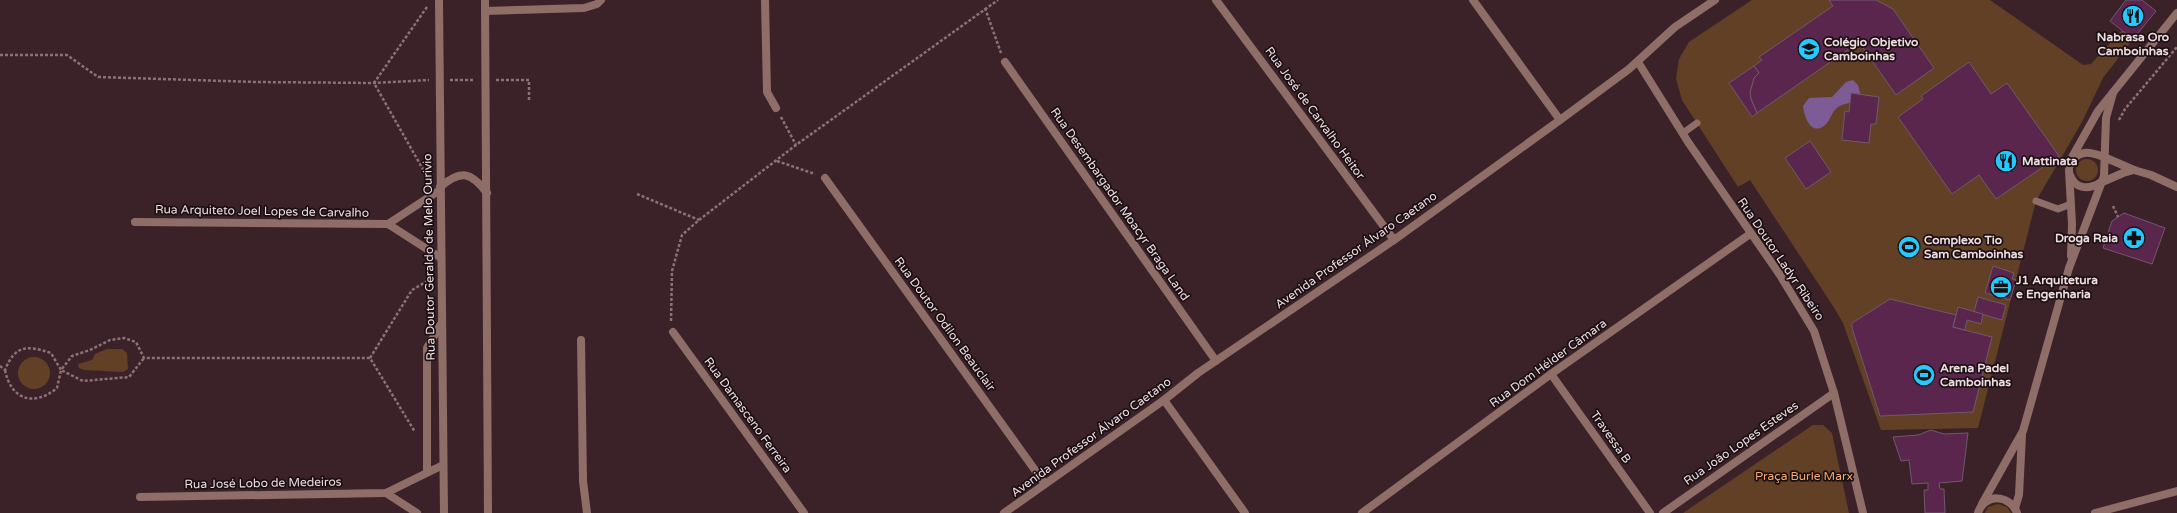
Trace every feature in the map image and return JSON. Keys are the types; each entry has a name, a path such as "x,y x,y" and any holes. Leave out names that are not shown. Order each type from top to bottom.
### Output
{"street":[{"name":"Rua Doutor Geraldo de Melo Ourivio","path":"439,0 438,108 444,513"},
{"path":"485,0 487,106 488,513"},
{"path":"485,11 584,8 597,4 601,0"},
{"path":"765,0 766,92 776,108"},
{"name":"Rua José de Carvalho Heitor","path":"1216,0 1394,240"},
{"path":"1473,0 1560,120"},
{"name":"Avenida Professor Álvaro Caetano","path":"1004,513 1164,400 1216,361 1394,240 1638,62 1675,27 1715,0"},
{"path":"2069,268 2072,241 2071,159 2098,111 2153,40 2174,20 2177,13"},
{"name":"Rua Desembargador Moacyr Braga Land","path":"1005,62 1216,361"},
{"name":"Rua Doutor Ladyr Ribeiro","path":"1638,62 1750,234 1780,275 1814,331 1834,393 1863,513"},
{"path":"2016,510 2020,479 2023,431 2069,268 2104,176 2104,138 2106,118 2113,93"},
{"path":"2134,170 2123,173 2090,188 2080,187 2072,180 2070,168 2072,160 2081,153 2092,153 2134,170 2151,174 2177,187"},
{"path":"441,258 388,224 450,179 463,175 472,176 487,193"},
{"name":"Rua Doutor Odilon Beauclair","path":"825,178 1045,484"},
{"name":"Rua Arquiteto Joel Lopes de Carvalho","path":"135,222 388,224"},
{"name":"Rua Dom Hélder Câmara","path":"1362,513 1551,374 1750,234"},
{"path":"427,472 427,348 442,324"},
{"name":"Rua Damasceno Ferreira","path":"673,332 804,513"},
{"path":"581,340 582,481 587,513"},
{"name":"Travessa B","path":"1551,374 1650,513"},
{"name":"Rua João Lopes Esteves","path":"1663,513 1834,393"},
{"path":"1164,400 1246,513"},
{"path":"1978,513 2023,431"},
{"name":"Rua José Lobo de Medeiros","path":"140,497 386,493 443,465"},
{"path":"2095,513 2177,491"},
{"path":"386,493 417,513"},
{"path":"1982,504 1988,500 2000,498 2011,503 2016,510 2026,513"}],"lane":[{"path":"1683,133 1697,123"},
{"path":"2036,201 2058,209 2071,204"}],"path":[{"path":"673,332 670,314 672,271 682,235 699,220 796,145 998,0"},
{"path":"374,83 428,6"},
{"path":"985,8 1005,62"},
{"path":"2117,122 2125,109 2177,47"},
{"path":"0,55 67,55 98,77 256,82 374,83 413,80"},
{"path":"374,83 427,179 440,187"},
{"path":"776,108 796,145"},
{"path":"776,161 825,178"},
{"path":"637,194 699,220"},
{"path":"2113,206 2118,217"},
{"path":"370,358 412,290 441,272"},
{"path":"144,358 130,377 83,381 60,370 51,353 33,347 20,350 10,358 5,370 8,384 16,394 32,399 48,396 57,388 60,370 72,356 90,350 110,340 124,338 136,342 144,358"},
{"path":"144,358 370,358"},
{"path":"370,358 421,442 427,444"},
{"path":"0,366 5,370"}],"green space":[{"name":"Complexo Tio Sam Camboinhas","path":"1752,0 1990,0 2083,65 2091,64 2122,30 2133,39 2103,78 2082,122 2036,201 1978,428 1881,430 1843,323 1833,306 1750,180 1738,187 1682,100 1676,79 1679,59 1689,42"},
{"path":"2087,159 2095,162 2098,170 2095,178 2087,181 2079,178 2076,170 2079,162"},
{"path":"107,349 122,349 127,353 128,369 123,372 84,370 79,368 78,364 92,360 95,354"},
{"path":"31,357 37,357 47,364 50,373 49,379 43,386 37,389 31,389 21,382 18,376 18,370 25,360"},
{"name":"Praça Burle Marx","path":"1813,425 1823,425 1832,433 1849,513 1683,513"},
{"path":"1998,504 2007,507 2011,513 1985,513 1988,507"}],"shaded area":[{"path":"1853,80 1858,85 1860,93 1855,101 1838,107 1825,125 1820,128 1812,127 1807,120 1803,106 1809,98 1832,97 1846,82"}],"building":[{"name":"Colégio Objetivo Camboinhas","path":"1829,0 1876,0 1893,9 1934,68 1896,95 1859,42 1757,113 1751,99 1750,92 1754,78 1759,73 1754,66 1762,60 1759,57 1833,6"},
{"name":"Nabrasa Oro Camboinhas","path":"2126,0 2142,0 2156,11 2133,39 2110,21"},
{"path":"1969,62 1991,94 2007,83 2059,156 1996,199 1979,175 1952,194 1898,117 1923,99 1921,96"},
{"path":"1754,66 1759,73 1754,78 1750,92 1751,99 1757,113 1752,117 1729,83"},
{"path":"1851,93 1879,97 1876,124 1871,124 1869,143 1842,140 1845,111 1849,112"},
{"path":"1810,141 1831,172 1806,189 1785,158"},
{"name":"Droga Raia","path":"2124,213 2165,228 2152,264 2103,248 2112,221"},
{"name":"J1 Arquitetura e Engenharia","path":"1993,266 2014,273 2012,279 2016,280 2010,300 1985,293"},
{"path":"1978,297 2006,305 2002,320 1974,312"},
{"name":"Arena Padel Camboinhas","path":"1890,299 1956,315 1953,327 1992,337 1973,412 1880,416 1852,328 1852,323"},
{"path":"1958,307 1983,314 1981,324 1967,320 1965,330 1953,327"},
{"path":"1931,430 1944,434 1968,433 1962,481 1939,483 1940,489 1944,489 1945,513 1925,513 1924,490 1928,490 1928,483 1912,484 1909,460 1901,461 1893,437 1918,435"}],"place":[{"name":"Nabrasa Oro Camboinhas","path":"2133,16"},
{"name":"Colégio Objetivo Camboinhas","path":"1809,49"},
{"name":"Mattinata","path":"2006,161"},
{"name":"Droga Raia","path":"2134,238"},
{"name":"Complexo Tio Sam Camboinhas","path":"1909,247"},
{"name":"J1 Arquitetura e Engenharia","path":"2001,287"},
{"name":"Arena Padel Camboinhas","path":"1924,375"}]}
